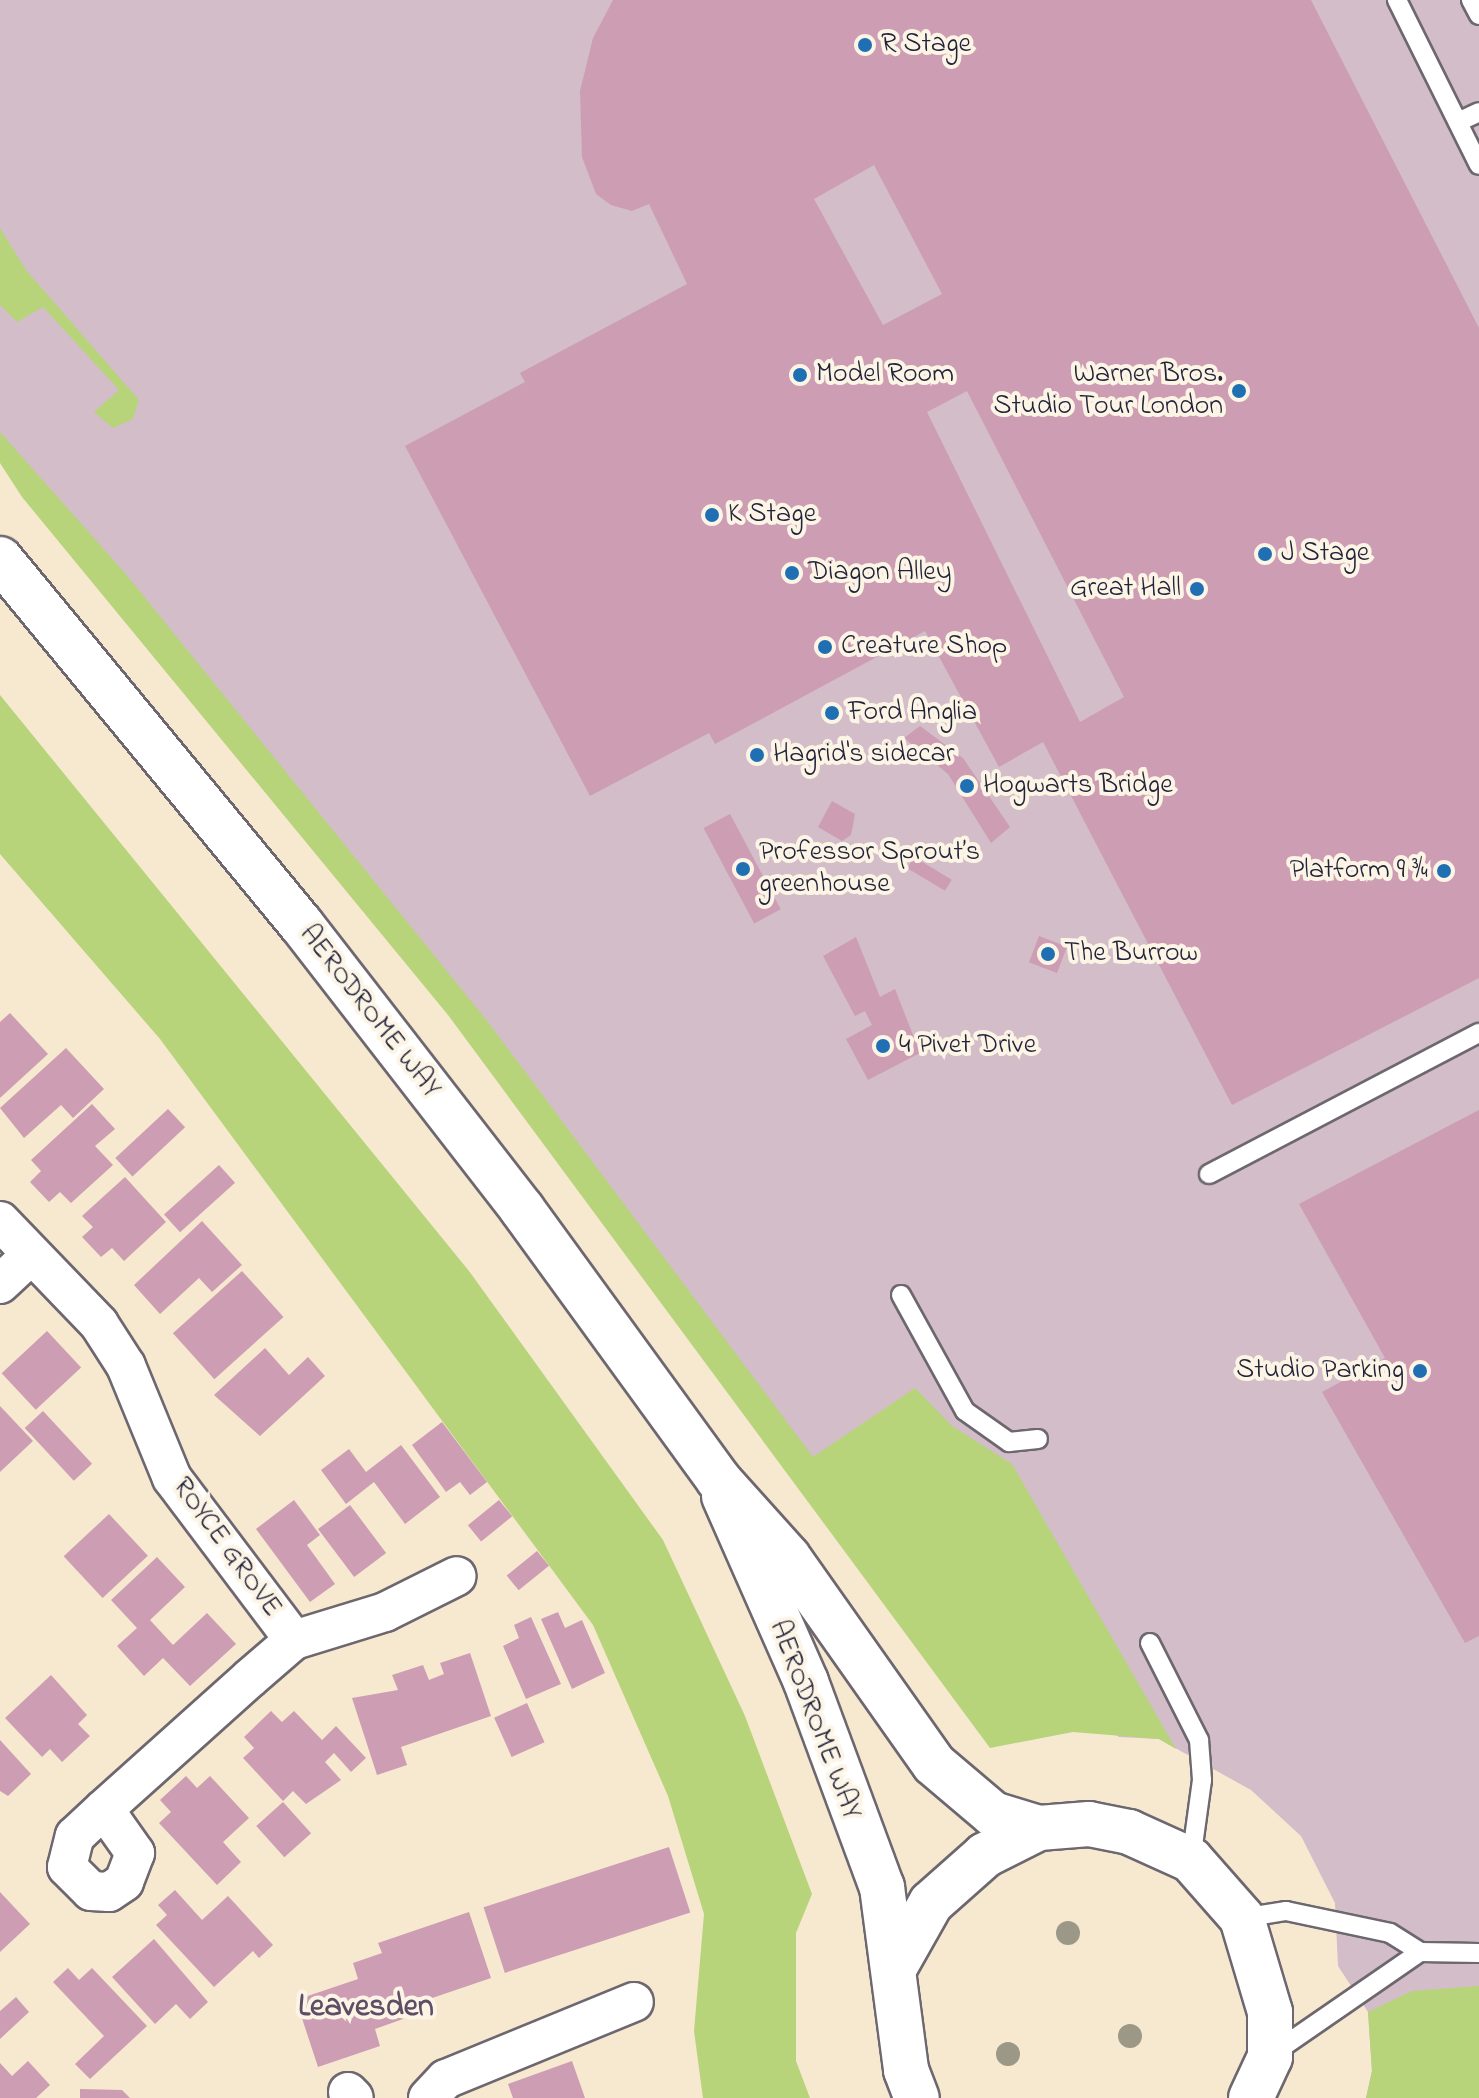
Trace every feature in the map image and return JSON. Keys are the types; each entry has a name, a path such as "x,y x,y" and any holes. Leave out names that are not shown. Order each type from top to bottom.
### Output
{"street":[{"name":"AERODROME WAY","path":"0,559 330,961 718,1479 788,1557 934,1764 993,1814 1039,1828"},
{"name":"ROYCE GROVE","path":"0,1221 99,1324 126,1366 172,1478 294,1640"},
{"path":"0,1284 31,1255"},
{"name":"AERODROME WAY","path":"718,1479 734,1529 806,1682 882,1887 896,1965 906,2070 917,2098"},
{"path":"104,1809 294,1640 385,1612 455,1574"},
{"path":"896,1965 931,1903 985,1855 1039,1828 1089,1824 1129,1832 1191,1860 1242,1918 1266,1980 1275,2078 1251,2098"},
{"path":"428,2098 446,2079 634,2002"}],"lane":[{"path":"1397,0 1479,165"},
{"path":"1471,0 1479,15"},
{"path":"1458,122 1479,112"},
{"path":"1209,1174 1479,1033"},
{"path":"901,1295 965,1411 1009,1442 1038,1439"},
{"path":"1150,1643 1199,1740 1191,1860"},
{"path":"1242,1918 1286,1911 1390,1933 1420,1952 1479,1953"},
{"path":"1275,2078 1420,1952"}],"shaded area":[{"path":"0,0 1479,0 1479,2098 1366,2098 1372,2071 1368,2012 1338,1966 1335,1903 1301,1836 1251,1790 1159,1739 1119,1737 883,1563 0,437"}],"green space":[{"path":"0,228 26,270 139,400 133,419 113,428 94,412 119,390 43,307 17,322 0,305"},
{"path":"0,432 125,573 488,1022 813,1457 915,1388 952,1426 1012,1464 1176,1749 1159,1739 1073,1732 990,1748 448,1015 22,497 0,463"},
{"path":"0,695 469,1271 663,1540 745,1716 812,1894 796,1933 796,2061 810,2098 703,2098 694,2031 704,1914 668,1796 593,1625 160,1039 0,854"},
{"path":"1479,1986 1479,2098 1366,2098 1372,2071 1368,2012 1412,1991"}],"building":[{"path":"613,0 1311,0 1479,328 1479,978 1232,1105 1043,742 999,767 925,631 715,744 709,733 590,796 405,446 525,382 520,373 687,284 649,204 632,211 611,205 596,194 582,157 580,91 593,38","holes":["874,165 942,294 883,325 814,199","967,391 1124,697 1080,722 927,412"]},
{"name":"Hogwarts Bridge","path":"920,726 963,758 1010,827 991,843 948,774 904,738"},
{"path":"832,801 855,814 851,835 842,841 818,827"},
{"name":"Professor Sprout’s greenhouse","path":"730,814 781,909 754,923 704,828"},
{"path":"914,857 952,880 945,891 907,868"},
{"name":"The Burrow","path":"1039,936 1067,947 1057,973 1029,962"},
{"path":"856,937 880,997 895,989 920,1053 868,1080 846,1039 872,1025 865,1011 855,1016 823,956"},
{"path":"10,1013 48,1054 0,1098 0,1022"},
{"path":"66,1048 104,1089 73,1118 61,1105 24,1138 0,1108"},
{"path":"92,1104 115,1129 95,1146 113,1165 71,1203 60,1192 49,1202 30,1182 41,1171 31,1160"},
{"path":"168,1109 185,1127 132,1176 115,1158"},
{"name":"Studio Parking","path":"1479,1110 1479,1636 1465,1643 1322,1392 1385,1358 1299,1204"},
{"path":"219,1165 235,1183 180,1232 164,1215"},
{"path":"125,1177 166,1222 124,1261 112,1248 101,1257 82,1237 93,1227 82,1216"},
{"path":"202,1221 242,1265 212,1292 199,1278 160,1314 134,1285"},
{"path":"242,1271 283,1317 214,1379 173,1333"},
{"path":"47,1331 81,1368 36,1410 2,1373"},
{"path":"265,1348 289,1375 308,1357 325,1376 260,1436 214,1395"},
{"path":"0,1406 33,1441 0,1472"},
{"path":"43,1411 92,1464 74,1481 25,1428"},
{"path":"442,1422 487,1482 470,1495 460,1482 446,1492 412,1445"},
{"path":"401,1445 440,1497 405,1524 374,1482 346,1504 321,1470 349,1449 366,1472"},
{"path":"294,1500 320,1535 307,1545 335,1584 310,1602 256,1529"},
{"path":"499,1500 512,1516 481,1541 468,1525"},
{"path":"350,1505 386,1553 354,1577 318,1529"},
{"path":"109,1514 148,1556 103,1598 64,1556"},
{"path":"537,1551 549,1566 519,1590 507,1576"},
{"path":"157,1557 185,1587 150,1620 173,1645 207,1613 236,1644 190,1686 163,1658 144,1676 117,1646 137,1628 111,1600"},
{"path":"558,1612 565,1628 582,1620 605,1673 572,1689 541,1619"},
{"path":"531,1617 561,1684 526,1699 503,1646 519,1638 514,1625"},
{"path":"470,1653 491,1716 401,1747 407,1765 377,1775 352,1698 398,1690 392,1675 423,1665 429,1680 444,1674 440,1663"},
{"path":"51,1675 87,1715 78,1724 90,1736 62,1762 50,1749 42,1757 5,1718"},
{"path":"527,1703 544,1742 512,1757 494,1718"},
{"path":"271,1711 282,1722 294,1711 322,1740 336,1726 366,1758 351,1772 334,1753 325,1762 341,1780 306,1804 293,1791 283,1801 243,1758 254,1748 244,1737"},
{"path":"0,1740 31,1774 8,1796 0,1791"},
{"path":"186,1776 197,1788 210,1776 249,1818 223,1842 241,1862 217,1885 159,1823 171,1812 160,1800"},
{"path":"283,1802 311,1833 284,1857 256,1826"},
{"path":"669,1847 690,1913 505,1973 484,1907"},
{"path":"175,1890 202,1920 228,1896 273,1945 259,1958 253,1951 214,1987 156,1925 167,1915 158,1905"},
{"path":"0,1892 30,1924 0,1952"},
{"path":"469,1912 491,1978 400,2009 403,2019 375,2029 380,2046 318,2067 296,2000 358,1979 353,1963 382,1953 378,1943"},
{"path":"154,1939 208,2002 190,2019 176,2004 155,2024 112,1977"},
{"path":"68,1968 79,1980 92,1968 147,2026 90,2079 75,2064 104,2036 53,1982"},
{"path":"16,1997 29,2012 0,2039 0,2011"},
{"path":"28,2061 50,2085 36,2098 0,2098 0,2063 12,2076"},
{"path":"572,2061 585,2098 513,2098 508,2084"},
{"path":"80,2089 122,2090 130,2098 80,2098"}],"place":[{"name":"R Stage","path":"865,45"},
{"name":"Model Room","path":"800,375"},
{"name":"Warner Bros. Studio Tour London","path":"1239,391"},
{"name":"K Stage","path":"712,515"},
{"name":"J Stage","path":"1265,554"},
{"name":"Diagon Alley","path":"792,573"},
{"name":"Great Hall","path":"1197,589"},
{"name":"Creature Shop","path":"825,647"},
{"name":"Ford Anglia","path":"832,713"},
{"name":"Hagrid's sidecar","path":"757,755"},
{"name":"Hogwarts Bridge","path":"967,786"},
{"name":"Professor Sprout’s greenhouse","path":"743,869"},
{"name":"Platform 9 ¾","path":"1444,871"},
{"name":"The Burrow","path":"1048,954"},
{"name":"4 Pivet Drive","path":"883,1046"},
{"name":"Studio Parking","path":"1420,1371"}],"district":[{"name":"Leavesden","path":"366,2008"}]}
